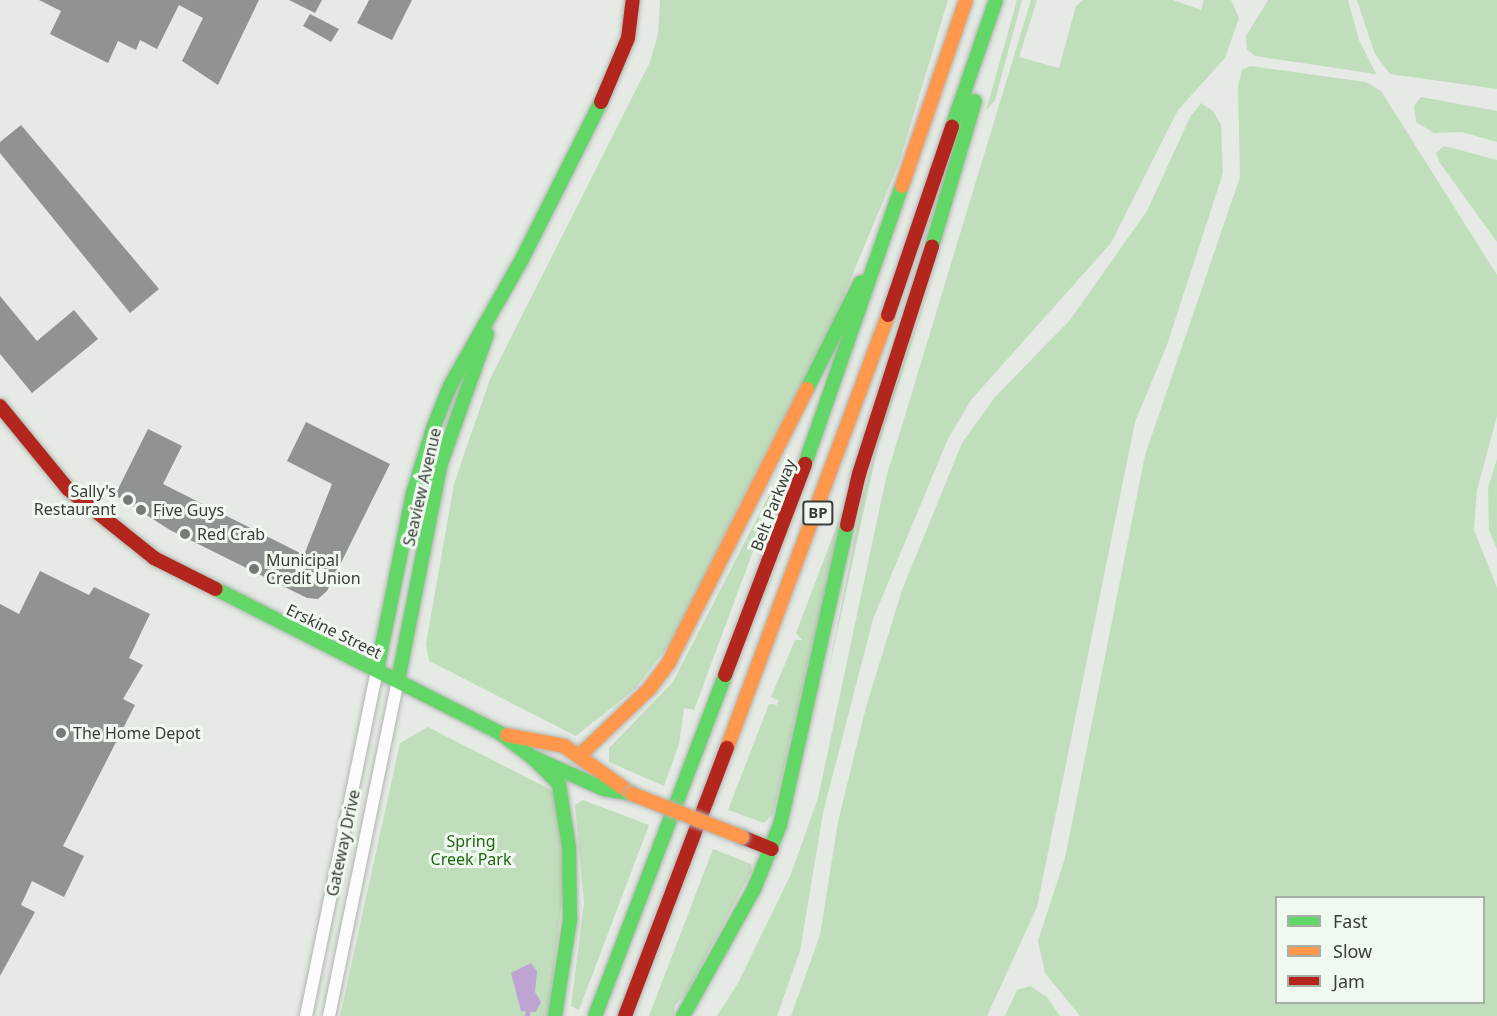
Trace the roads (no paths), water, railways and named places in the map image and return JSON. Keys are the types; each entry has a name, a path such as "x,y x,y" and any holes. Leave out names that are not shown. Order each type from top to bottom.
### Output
{"main road":[{"name":"Seaview Avenue","path":"377,670 427,444 450,386 496,307 616,71 628,38 633,0"},
{"name":"Belt Parkway","path":"595,1016 792,503 893,219 966,0"},
{"path":"683,1016 772,849 797,759 859,474 967,137 995,2"},
{"name":"BP","path":"625,1016 849,426 995,2"},
{"path":"579,756 649,689 674,654 893,219"},
{"name":"Seaview Avenue","path":"398,681 440,466 496,307"},
{"name":"Erskine Street","path":"0,406 68,489 140,549 500,733 532,757 604,789 632,794 772,849"},
{"name":"Erskine Street","path":"500,733 564,746 632,794"},
{"path":"532,757 559,784 570,848 569,931 555,1016"}],"street":[{"name":"Gateway Drive","path":"306,1016 377,670"},
{"name":"Gateway Drive","path":"329,1016 398,681"}],"waterway":[{"path":"527,1016 528,1007"}],"place":[{"name":"Sally's Restaurant","path":"128,500"},
{"name":"Five Guys","path":"141,510"},
{"name":"Red Crab","path":"185,534"},
{"name":"Municipal Credit Union","path":"254,569"},
{"name":"The Home Depot","path":"61,733"}],"park label":[{"name":"Spring Creek Park","path":"471,850"}]}
